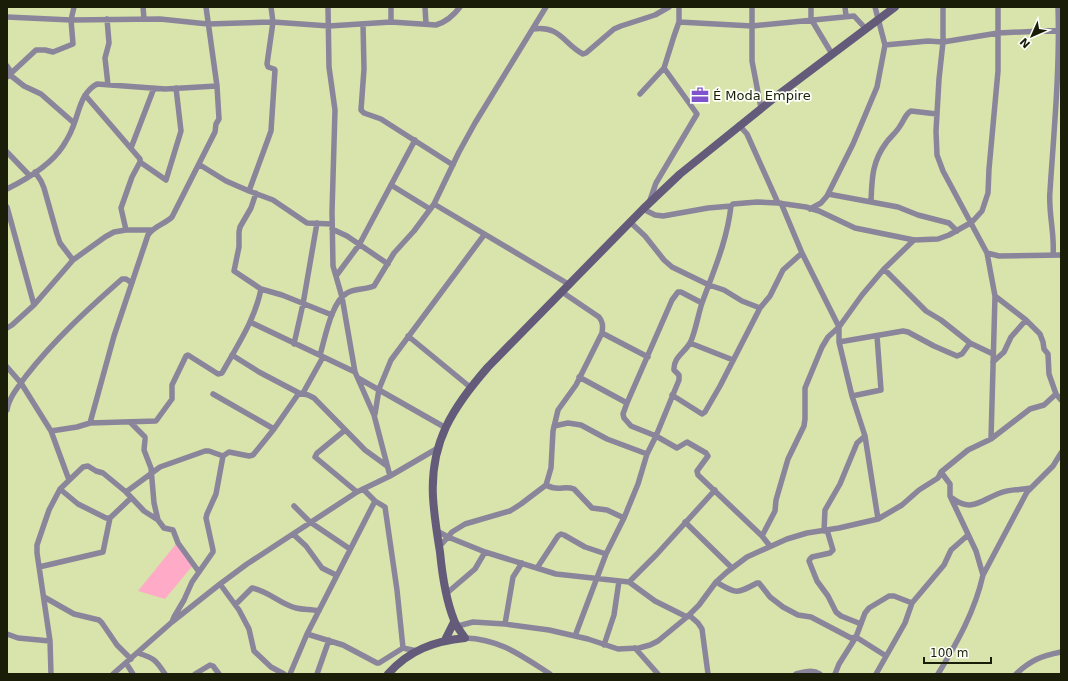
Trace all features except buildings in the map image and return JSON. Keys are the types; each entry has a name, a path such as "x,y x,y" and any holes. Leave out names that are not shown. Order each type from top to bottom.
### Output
{"street":[{"path":"8,76 36,50 53,52 73,44 71,20 74,7"},
{"path":"143,7 144,19"},
{"path":"90,423 114,336 148,235 152,230 167,222 172,217 200,165 215,132 218,118 217,86 206,7"},
{"path":"249,191 272,127 275,70 268,67 267,64 272,22 271,7"},
{"path":"328,7 330,67 335,110 332,227 333,266 342,297 355,372 374,415 390,476"},
{"path":"391,7 391,22"},
{"path":"425,7 426,24"},
{"path":"7,17 71,20 144,19 208,24 272,22 329,26 391,22 436,25 450,18 460,7"},
{"path":"126,492 166,464 198,453 209,451 223,456 230,452 249,456 253,455 301,393 322,356 332,315 342,297 356,289 370,288 374,286 394,253 414,231 432,207 475,123 546,7"},
{"path":"533,29 550,29 583,54 614,29 655,15 669,7"},
{"path":"640,94 664,68 679,22 679,7"},
{"path":"752,7 752,60 761,108"},
{"path":"811,7 811,19 832,54"},
{"path":"846,7 846,16"},
{"path":"810,209 824,200 828,194 853,144 874,96 885,45 877,20 875,7"},
{"path":"465,638 456,624 447,593 439,547 433,488 438,448 454,411 470,387 630,222 698,158 761,108 895,7"},
{"path":"943,7 943,42 937,114 937,155 939,163 972,222 987,253 990,265 995,296 991,438"},
{"path":"646,206 655,215 663,216 708,208 731,206 733,204 757,202 779,203 810,209 855,228 914,240 938,239 957,231 972,222 982,211 988,193 998,71 998,7"},
{"path":"1053,255 1054,238 1050,198 1055,137 1060,31 1058,7"},
{"path":"679,22 752,26 811,19 854,16 866,28"},
{"path":"107,19 109,44 105,58 108,85"},
{"path":"363,24 364,69 361,110 364,113 381,119 453,165"},
{"path":"885,45 928,41 943,42 998,32 1060,31"},
{"path":"7,66 11,72 8,76"},
{"path":"646,206 660,176 697,114 664,68"},
{"path":"8,76 41,94 74,123"},
{"path":"7,189 33,174 52,159 63,147 85,95 97,84 154,88 217,86"},
{"path":"131,148 154,88"},
{"path":"85,95 131,148 140,159 140,162 166,180 181,131 176,88"},
{"path":"871,201 874,165 882,150 901,126 908,113 911,111 937,114"},
{"path":"739,126 747,134 802,253 839,327 839,342 852,396 865,436 878,519"},
{"path":"336,276 359,245 415,140"},
{"path":"7,152 41,181 56,234 60,243 73,260"},
{"path":"126,230 121,208 132,177 140,162"},
{"path":"200,165 219,177 273,200 307,223 317,223 332,227 388,264"},
{"path":"391,184 484,235 570,285"},
{"path":"256,193 251,208 240,227 239,247 233,268 235,273 261,289 282,295 332,315"},
{"path":"828,194 898,206 918,215 943,221 957,231"},
{"path":"575,636 606,554 624,518 638,484 646,454 656,436 679,377 674,370 675,361 690,343 702,303 724,244 731,206"},
{"path":"7,207 34,305"},
{"path":"630,222 649,241 667,264 709,286 724,290 742,301 760,308"},
{"path":"294,344 303,304 317,223"},
{"path":"7,328 34,305 73,260 114,232 126,230 152,230"},
{"path":"374,415 379,390 391,360 484,235"},
{"path":"762,536 775,511 776,500 788,459 804,426 806,419 805,388 825,342 828,337 839,327 862,295 884,269 914,240"},
{"path":"672,395 704,414 760,308 770,296 783,270 802,253"},
{"path":"987,253 999,256 1061,255"},
{"path":"990,265 999,256"},
{"path":"884,269 922,308 941,320 970,343 993,354"},
{"path":"7,410 10,401 20,383 52,345 122,279 126,279 132,283"},
{"path":"51,431 78,427 90,423 153,422 158,419 172,399 172,385 186,356 188,355 220,374 232,355 258,306 261,289"},
{"path":"439,547 452,532 465,524 510,511 546,485 552,468 552,438 558,410 576,385 602,333 603,325 602,320 599,317 562,292"},
{"path":"702,303 681,292 678,292 672,300 623,414 631,426 656,436 677,448 686,442 706,453 708,456 697,473 762,536 770,546"},
{"path":"995,296 1026,320 1042,337 1044,349 1048,354 1049,374 1056,394 1061,400"},
{"path":"993,362 1004,352 1014,333 1026,320"},
{"path":"250,322 355,372"},
{"path":"839,342 903,331 957,356 962,354 970,343"},
{"path":"602,333 648,357"},
{"path":"408,336 470,387"},
{"path":"852,396 881,390 877,336"},
{"path":"690,343 733,360"},
{"path":"232,355 259,372 314,398 365,450 387,466"},
{"path":"7,366 20,383 51,431 69,480"},
{"path":"579,377 628,403"},
{"path":"358,378 446,428"},
{"path":"213,394 274,429"},
{"path":"445,640 456,624 473,622 537,628 588,639 618,649 650,645 658,641 688,616 716,582 747,557 793,537 878,519 902,505 919,490 938,478 941,472 973,447 991,438 1030,409 1044,405 1056,394"},
{"path":"130,422 145,440 144,450 152,468 154,503 158,520"},
{"path":"554,426 568,423 581,425 603,438 646,454"},
{"path":"345,430 317,453 315,457 357,492"},
{"path":"861,624 841,616 836,612 828,596 817,581 810,559 830,553 833,550 825,530 825,510 840,484 857,443 865,436"},
{"path":"113,674 172,622 220,584 310,522 357,492 390,476 438,448"},
{"path":"938,674 958,641 980,590 983,575 1028,492 1053,466 1061,453"},
{"path":"172,622 182,605 192,582 214,550 206,518 216,494 223,456"},
{"path":"51,674 50,641 37,553 39,538 49,510 60,488 83,466 88,466 103,473 126,492 144,511 158,520 164,528 173,530 178,543 199,572"},
{"path":"941,472 950,484 950,496 976,551 983,575"},
{"path":"546,485 556,489 574,489 592,508 607,510 624,518"},
{"path":"60,488 78,504 106,518 110,518"},
{"path":"950,496 961,504 975,504 999,493 1031,488"},
{"path":"363,489 385,507 403,648"},
{"path":"628,582 658,554 715,490"},
{"path":"39,567 103,552 110,518 131,498"},
{"path":"290,674 307,634 336,575 376,500"},
{"path":"294,506 310,522 350,549"},
{"path":"685,522 732,568"},
{"path":"437,531 486,552 562,575 628,582 654,601 688,616 698,623 702,629 708,674"},
{"path":"293,534 306,546 322,568 336,575"},
{"path":"538,568 561,534 585,547 606,554"},
{"path":"876,674 905,623 912,603 944,565 951,550 968,536"},
{"path":"447,593 475,569 486,552"},
{"path":"505,624 513,577 522,563"},
{"path":"604,645 614,615 619,581"},
{"path":"716,582 734,592 744,590 759,583 770,597 783,607 798,615 811,617 851,638 856,637 886,656"},
{"path":"220,584 236,604 249,630 254,651 271,667 284,674"},
{"path":"236,604 252,588 296,608 308,608 319,611"},
{"path":"835,674 839,664 856,637 866,610 888,596 894,596 912,603"},
{"path":"44,597 74,614 94,619 102,623 129,661 133,674"},
{"path":"182,605 188,610"},
{"path":"7,634 18,638 50,641"},
{"path":"307,634 343,645 377,663 403,648 417,651"},
{"path":"388,674 401,662 417,651 445,640 465,638 480,639 510,648 550,674"},
{"path":"317,674 329,640"},
{"path":"635,648 658,674"},
{"path":"1016,674 1030,662 1061,652"},
{"path":"138,653 155,659 165,674"},
{"path":"194,674 210,665 213,666 219,674"},
{"path":"796,674 809,671 814,671 820,674"}],"shaded area":[{"path":"176,544 194,564 165,599 138,591"}],"place":[{"name":"É Moda Empire","path":"700,95"}]}
